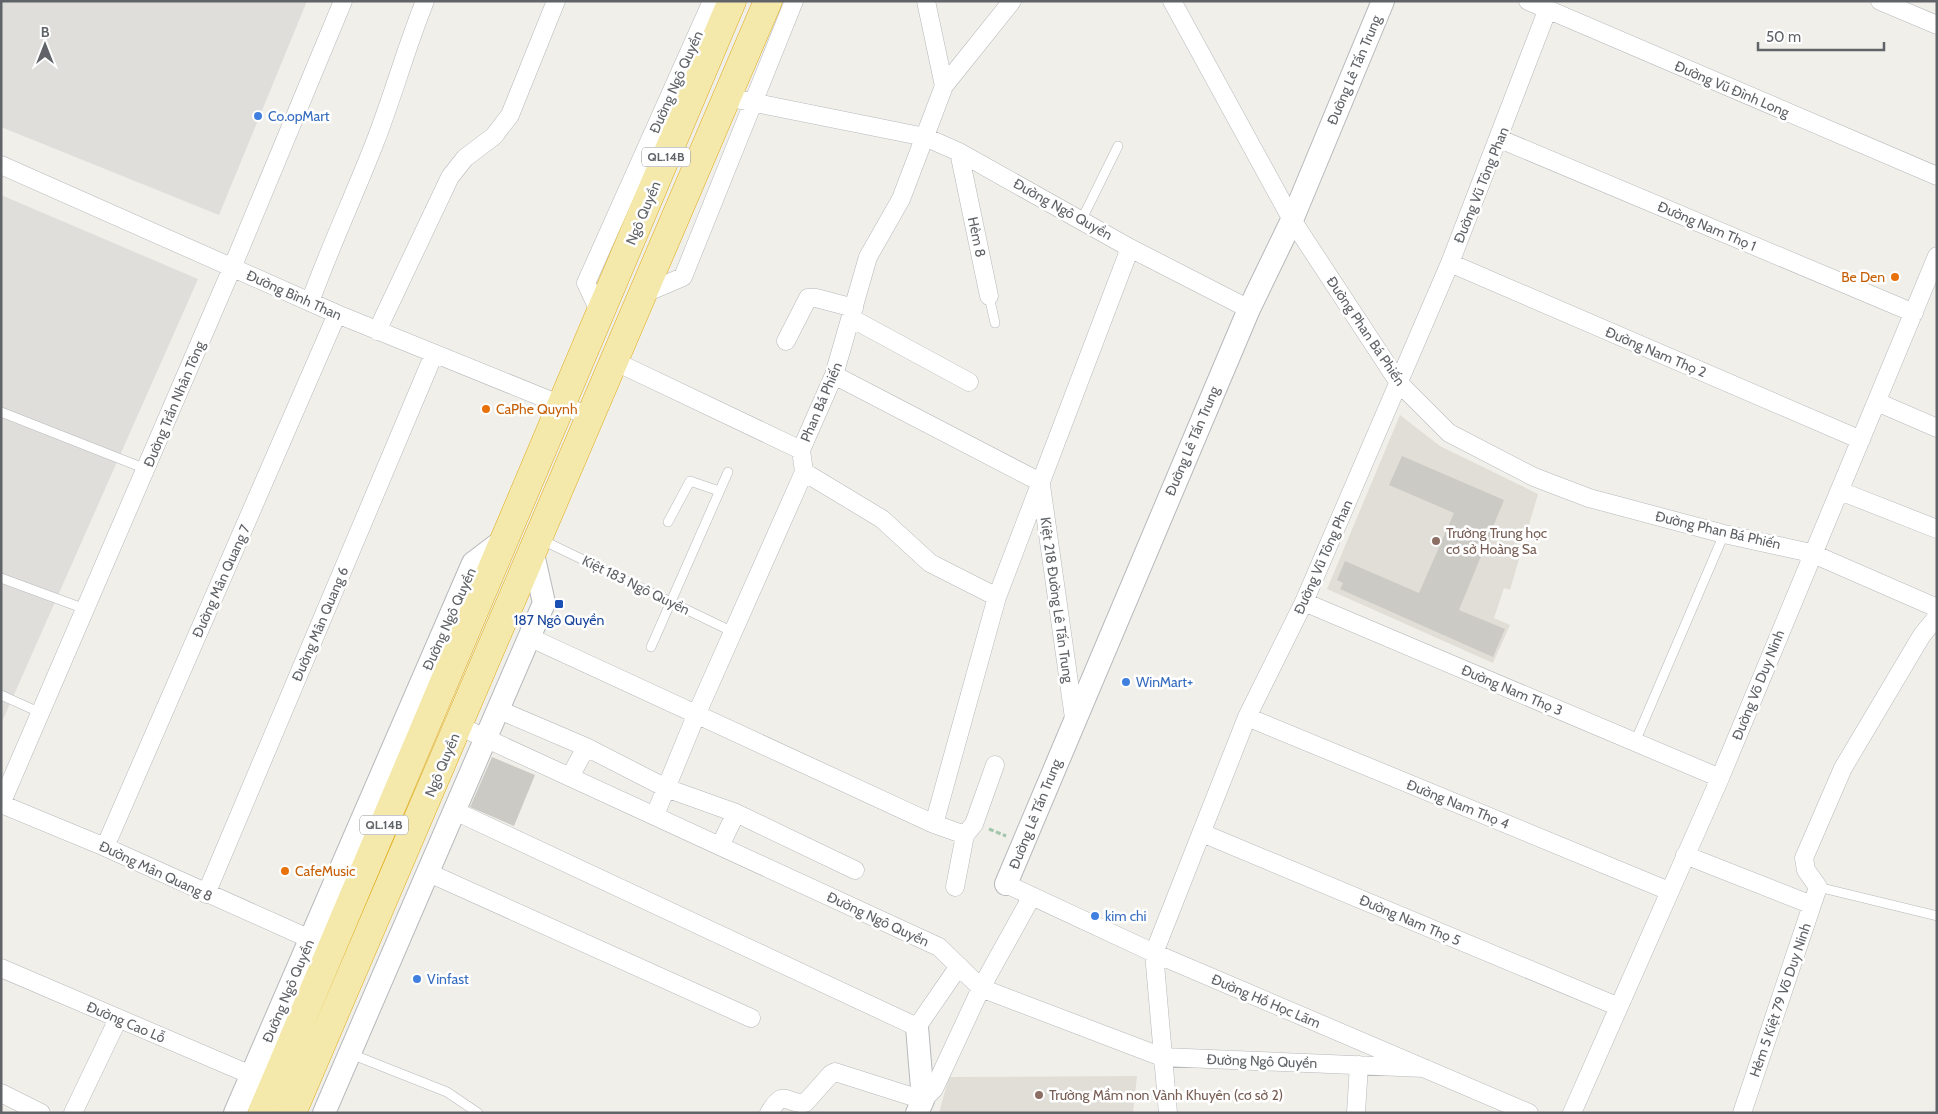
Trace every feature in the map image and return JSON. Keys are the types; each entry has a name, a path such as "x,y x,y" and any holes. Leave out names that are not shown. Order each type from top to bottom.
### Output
{"highway":[{"name":"Ngô Quyền","path":"600,313 732,1"},
{"name":"QL.14B","path":"591,417 768,1"},
{"name":"Đường Ngô Quyền","path":"506,538 600,313"},
{"name":"Ngô Quyền","path":"292,1113 591,417"},
{"name":"QL.14B","path":"262,1113 506,538"}],"street":[{"name":"Đường Trần Nhân Tông","path":"1,804 42,713 232,268 343,1"},
{"path":"310,302 335,236 374,144 409,40 425,1"},
{"path":"377,331 450,177 465,158 494,136 510,115 556,1"},
{"name":"Đường Ngô Quyền","path":"600,313 586,283 712,1"},
{"path":"643,294 683,277 794,1"},
{"path":"926,1 944,86"},
{"name":"Phan Bá Phiến","path":"804,472 801,450 834,375 868,257 901,199 944,86 1012,1"},
{"name":"Đường Phan Bá Phiến","path":"1172,1 1292,220 1399,383 1450,432 1534,477 1589,498 1724,534 1811,553 1937,608"},
{"name":"Đường Lê Tấn Trung","path":"1006,884 1074,718 1249,309 1292,220 1383,1"},
{"name":"Đường Vũ Đình Long","path":"1528,1 1547,11 1937,176"},
{"path":"1880,1 1937,25"},
{"name":"Đường Vũ Tông Phan","path":"1168,1113 1154,953 1247,718 1304,602 1450,263 1500,139 1547,11"},
{"name":"Đường Ngô Quyền","path":"726,97 925,137 959,152 1082,219 1130,248 1249,309"},
{"name":"Đường Nam Thọ 1","path":"1500,139 1914,313"},
{"name":"Hẻm 8","path":"959,152 989,296"},
{"name":"Đường Bình Than","path":"1,165 337,314 591,417"},
{"path":"934,824 997,597 1130,248"},
{"name":"Đường Võ Duy Ninh","path":"1575,1112 1619,1006 1720,778 1811,553 1840,491 1937,256"},
{"name":"Đường Nam Thọ 2","path":"1450,263 1861,440"},
{"path":"786,341 808,298 816,298 852,313 969,382"},
{"name":"Đường Mân Quang 7","path":"105,847 337,314"},
{"name":"Đường Mân Quang 6","path":"206,894 434,354"},
{"path":"614,361 801,450"},
{"path":"834,375 1040,482"},
{"path":"1877,402 1937,428"},
{"path":"655,815 697,713 804,472 882,519 930,563 997,597"},
{"name":"Kiệt 218 Đường Lê Tấn Trung","path":"1040,482 1074,718"},
{"path":"1840,491 1937,528"},
{"name":"Đường Ngô Quyền","path":"235,1113 473,563 506,538"},
{"path":"324,1113 544,603 536,546"},
{"name":"Đường Nam Thọ 3","path":"1304,602 1720,778"},
{"path":"1818,887 1806,870 1804,858 1843,768 1922,635 1937,617"},
{"path":"529,637 934,824 970,829"},
{"path":"497,709 586,747 666,788 736,813 855,870"},
{"name":"Đường Nam Thọ 4","path":"1247,718 1669,891"},
{"name":"Đường Ngô Quyền","path":"459,726 939,947 981,988 1162,1057 1424,1068"},
{"path":"570,777 586,747"},
{"path":"955,886 970,829 995,765"},
{"name":"Đường Mân Quang 8","path":"1,804 105,847 206,894 310,939"},
{"path":"454,811 918,1028"},
{"path":"720,846 736,813"},
{"name":"Đường Nam Thọ 5","path":"1202,833 1619,1006"},
{"path":"1685,855 1812,905"},
{"path":"429,873 751,1018"},
{"name":"Đường Hồ Học Lãm","path":"1006,884 1154,953 1424,1068 1498,1106 1529,1113"},
{"name":"Hẻm 5 Kiệt 79 Võ Duy Ninh","path":"1742,1113 1818,887"},
{"path":"920,1106 934,1089 981,988 1032,896"},
{"path":"920,1106 918,1028 959,966"},
{"name":"Đường Cao Lỗ","path":"1,968 251,1075"},
{"path":"73,1113 118,1019"},
{"path":"1356,1113 1359,1065"},
{"path":"769,1113 778,1099 784,1097 805,1103 835,1072 920,1106"},
{"path":"1,1093 41,1113"}],"lane":[{"path":"1082,219 1118,146"},
{"name":"Hẻm 8","path":"989,296 995,323"},
{"path":"1,412 146,469"},
{"path":"652,647 728,472"},
{"path":"668,522 690,481 720,491"},
{"path":"1634,742 1724,534"},
{"name":"Kiệt 183 Ngô Quyền","path":"536,546 672,603 733,632"},
{"path":"1,578 86,609"},
{"path":"1,695 42,713"},
{"path":"1818,887 1937,916"},
{"path":"350,1053 447,1092 478,1113"}],"path":[{"path":"970,829 1023,842"}],"shaded area":[{"path":"1,1 307,1 219,215 1,127"},
{"path":"1,195 198,279 1,724"},
{"name":"Trường Trung học cơ sở Hoàng Sa","path":"1400,415 1440,446 1538,494 1510,590 1504,588 1494,618 1510,625 1493,663 1327,589"},
{"name":"Trường Mầm non Vành Khuyên (cơ sở 2)","path":"1137,1076 1133,1113 939,1113 949,1077"}],"building":[{"path":"1402,456 1504,500 1459,610 1505,629 1493,657 1340,589 1343,583 1337,580 1345,561 1419,593 1454,513 1389,485"},
{"path":"492,757 535,775 514,826 470,807"}],"place":[{"name":"Co.opMart","path":"258,116"},
{"name":"Be Den","path":"1895,277"},
{"name":"CaPhe Quynh","path":"486,409"},
{"name":"Trường Trung học cơ sở Hoàng Sa","path":"1436,541"},
{"name":"187 Ngô Quyền","path":"559,604"},
{"name":"WinMart+","path":"1126,682"},
{"name":"CafeMusic","path":"285,871"},
{"name":"kim chi","path":"1095,916"},
{"name":"Vinfast","path":"417,979"},
{"name":"Trường Mầm non Vành Khuyên (cơ sở 2)","path":"1039,1095"}]}
